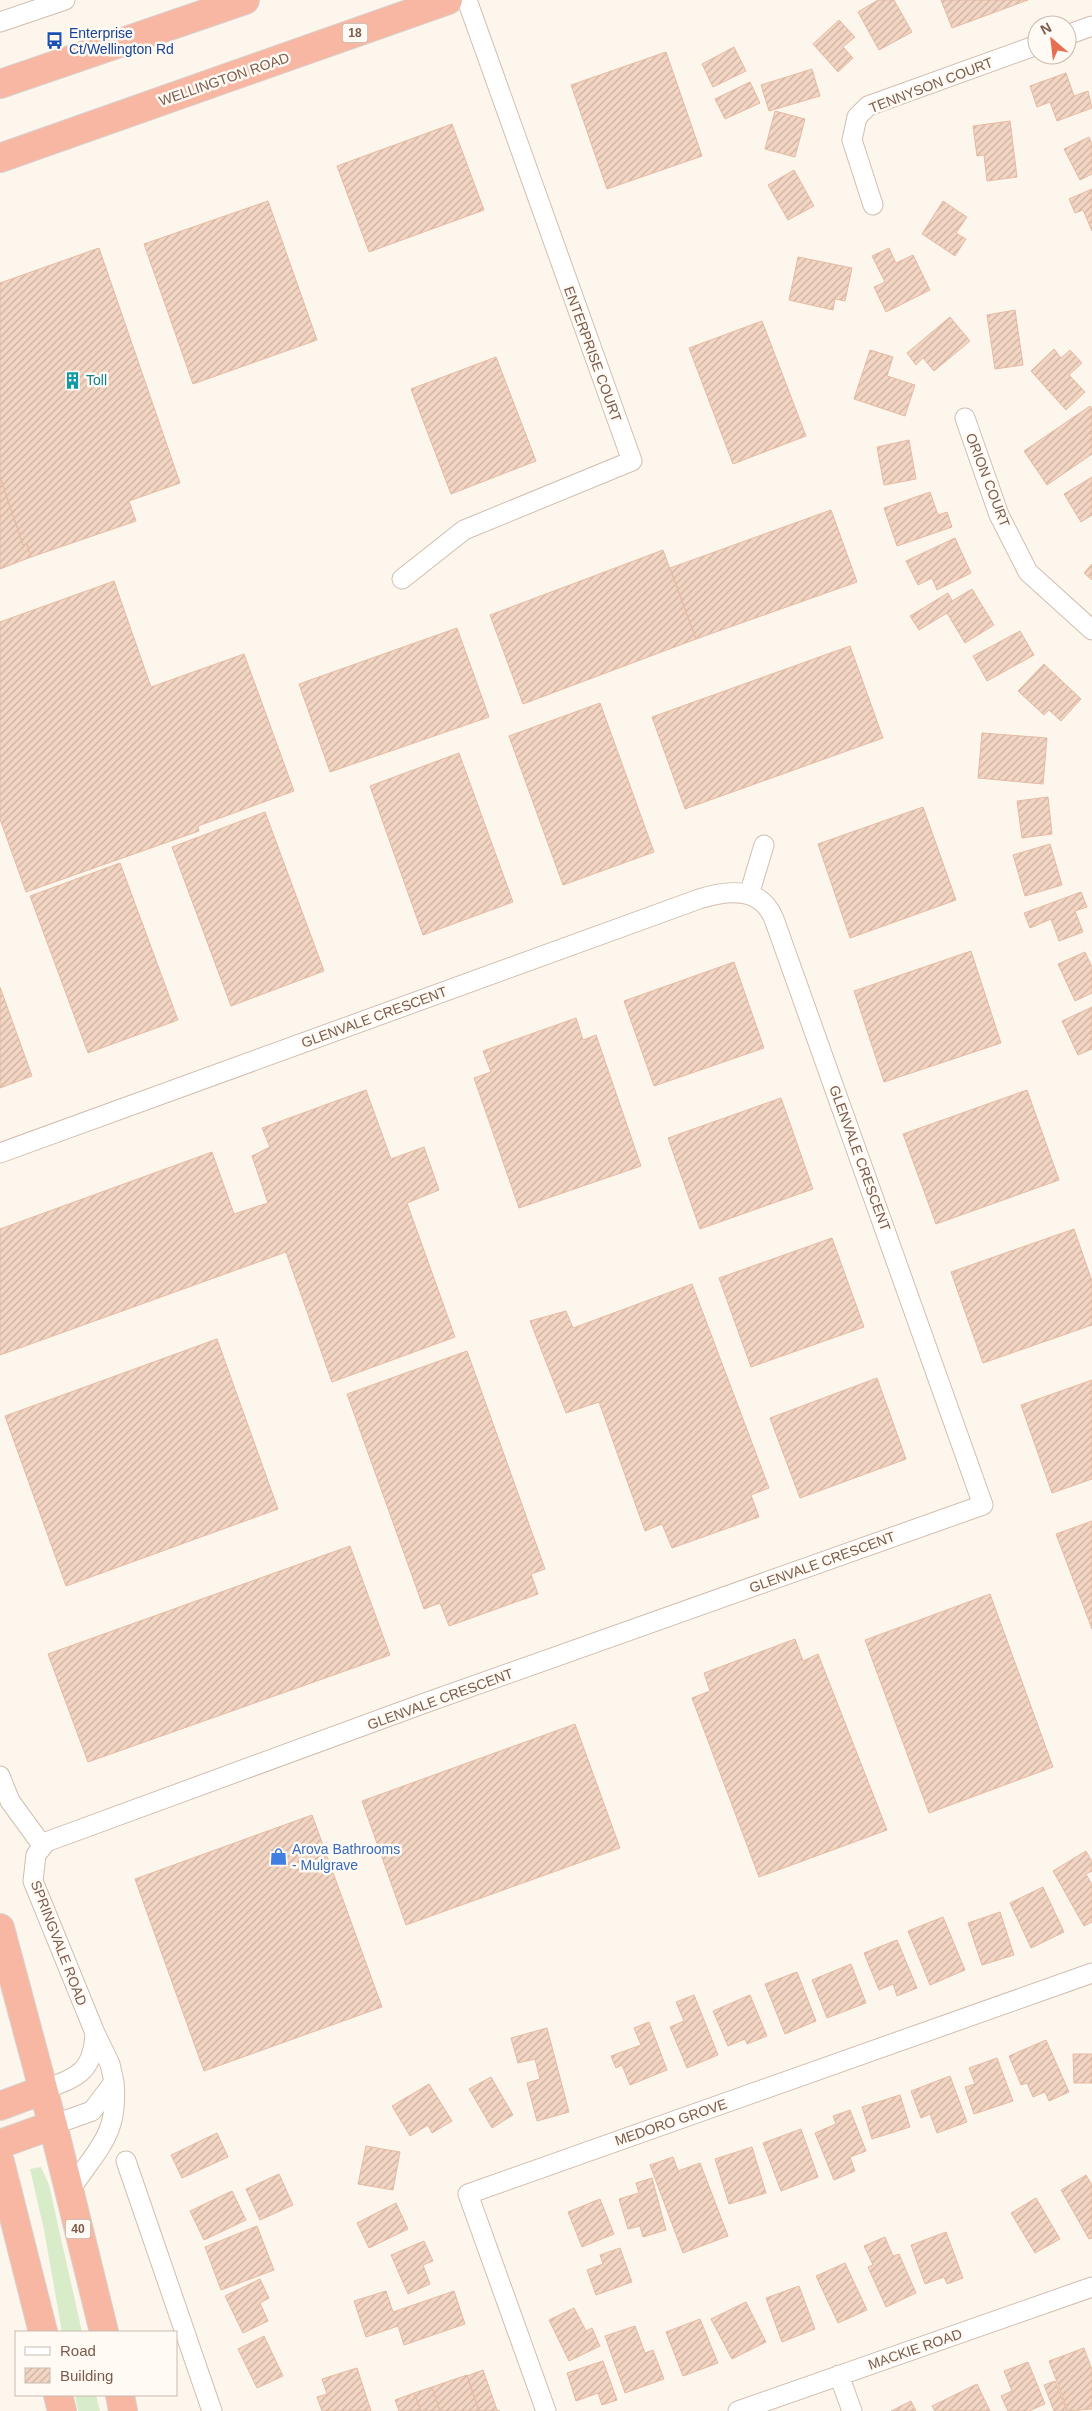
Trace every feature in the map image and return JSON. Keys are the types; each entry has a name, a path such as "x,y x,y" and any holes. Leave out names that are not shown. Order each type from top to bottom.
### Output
{"highway":[{"path":"0,84 245,0"},
{"name":"WELLINGTON ROAD","path":"0,158 448,0"},
{"name":"40","path":"0,1928 53,2125 104,2331"},
{"path":"0,2106 43,2090"},
{"path":"0,2144 53,2125"},
{"path":"0,2162 43,2331"},
{"path":"58,2396 62,2411"},
{"path":"120,2396 124,2411"}],"street":[{"path":"0,22 65,0"},
{"name":"ENTERPRISE COURT","path":"402,579 464,530 632,461 466,0"},
{"path":"1077,31 1092,26"},
{"name":"TENNYSON COURT","path":"873,205 852,140 856,118 868,106 1027,49"},
{"name":"ORION COURT","path":"965,418 999,515 1028,572 1092,630"},
{"path":"749,895 764,845"},
{"name":"GLENVALE CRESCENT","path":"0,1153 699,898 726,892 749,895 766,903 771,910 983,1505 426,1703 42,1845"},
{"path":"0,1776 10,1802 42,1845"},
{"name":"SPRINGVALE ROAD","path":"42,1845 34,1863 33,1881 95,2033 110,2064 114,2082 116,2110 112,2126 102,2146 70,2192"},
{"name":"MEDORO GROVE","path":"546,2411 468,2194 1092,1973"},
{"path":"43,2090 72,2079 81,2073 91,2060 95,2033"},
{"path":"53,2125 92,2111 114,2082"},
{"path":"126,2161 212,2411"},
{"name":"MACKIE ROAD","path":"738,2411 1092,2287"},
{"path":"834,2377 840,2411"},
{"path":"834,2377 852,2411"}],"green space":[{"path":"41,2167 49,2185 82,2331 62,2331 44,2230 30,2169"},
{"path":"75,2396 96,2396 100,2411 78,2411"}],"building":[{"path":"878,0 894,0 912,32 879,50 858,12"},
{"path":"941,0 1028,0 952,28"},
{"path":"839,20 855,37 843,47 853,58 838,72 813,44"},
{"path":"734,47 746,71 713,87 702,64"},
{"path":"666,52 702,156 607,189 571,85"},
{"path":"812,69 820,96 769,111 761,85"},
{"path":"1066,73 1074,96 1088,91 1092,108 1057,121 1050,102 1037,107 1030,86"},
{"path":"750,82 760,103 725,119 715,99"},
{"path":"775,111 805,119 795,157 765,149"},
{"path":"1010,121 1017,177 987,181 984,155 977,156 973,126"},
{"path":"452,124 484,210 369,252 337,166"},
{"path":"1089,137 1092,144 1092,174 1080,180 1064,149"},
{"path":"794,170 814,206 788,220 768,185"},
{"path":"1092,189 1092,231 1083,210 1075,213 1069,199"},
{"path":"268,201 317,340 193,384 144,244"},
{"path":"943,201 967,217 956,233 966,239 955,256 922,234"},
{"name":"Toll","path":"99,248 180,483 129,501 136,521 31,557 27,544 23,545 0,477 0,283"},
{"path":"889,248 896,263 913,255 930,290 886,312 874,287 885,282 872,256"},
{"path":"798,257 852,268 845,301 835,299 833,310 789,300"},
{"path":"1015,310 1023,365 995,369 987,315"},
{"path":"950,317 970,341 934,371 923,358 916,365 907,353"},
{"path":"762,321 806,436 733,464 689,348"},
{"path":"1054,349 1061,358 1070,350 1082,363 1069,375 1085,392 1066,410 1031,371"},
{"path":"870,350 893,357 887,376 915,385 905,416 854,399"},
{"path":"496,357 536,461 451,494 411,389"},
{"path":"1090,406 1092,409 1092,454 1047,485 1024,451"},
{"path":"909,440 916,479 884,485 877,447"},
{"path":"0,477 23,545 27,544 31,557 0,569"},
{"path":"1092,477 1092,515 1081,522 1064,494"},
{"path":"930,492 938,515 947,512 952,527 897,546 884,508"},
{"path":"831,510 857,582 696,639 670,568"},
{"path":"955,538 971,573 937,590 932,578 918,585 906,561"},
{"path":"663,550 696,639 523,704 490,615"},
{"path":"1092,564 1092,580 1084,573"},
{"path":"114,581 151,687 244,654 294,791 198,826 199,831 26,892 0,819 0,622"},
{"path":"972,589 994,625 965,643 947,613 919,630 910,616 948,593 952,601"},
{"path":"457,628 489,717 330,772 299,684"},
{"path":"1020,631 1034,655 987,681 973,656"},
{"path":"850,646 883,738 685,809 652,717"},
{"path":"1044,664 1081,699 1061,721 1049,710 1044,715 1018,691"},
{"path":"600,703 654,852 563,885 509,736"},
{"path":"982,733 1047,738 1043,784 978,778"},
{"path":"459,753 513,902 423,935 370,786"},
{"path":"1048,797 1052,834 1022,838 1017,801"},
{"path":"923,807 956,900 850,938 818,844"},
{"path":"265,812 324,971 231,1006 172,847"},
{"path":"1050,844 1062,885 1025,896 1013,855"},
{"path":"120,863 178,1020 88,1053 30,896"},
{"path":"1081,892 1087,907 1075,911 1083,932 1059,941 1051,919 1030,928 1024,913"},
{"path":"971,951 1001,1043 884,1082 854,991"},
{"path":"1085,952 1092,967 1092,993 1075,1001 1058,964"},
{"path":"734,962 764,1048 654,1086 624,1001"},
{"path":"0,987 32,1076 0,1088"},
{"path":"1092,1007 1092,1049 1078,1055 1062,1021"},
{"path":"576,1018 583,1040 596,1035 641,1166 519,1208 474,1078 491,1072 483,1051"},
{"path":"366,1090 391,1159 424,1147 439,1190 407,1203 455,1337 332,1382 286,1252 0,1355 0,1229 212,1152 234,1214 268,1203 252,1156 270,1147 262,1128"},
{"path":"1027,1090 1059,1180 936,1224 903,1134"},
{"path":"781,1098 813,1189 700,1229 668,1138"},
{"path":"1074,1229 1092,1281 1092,1325 983,1363 951,1272"},
{"path":"832,1238 864,1327 751,1367 719,1278"},
{"path":"692,1284 769,1488 751,1495 759,1517 672,1548 662,1524 645,1531 599,1402 566,1413 530,1321 566,1311 573,1328"},
{"path":"217,1339 278,1509 66,1586 5,1416"},
{"path":"467,1351 545,1569 531,1574 538,1594 449,1626 440,1603 424,1609 347,1394"},
{"path":"877,1378 906,1459 800,1498 770,1418"},
{"path":"1092,1380 1092,1479 1052,1493 1021,1405"},
{"path":"1092,1521 1092,1629 1056,1534"},
{"path":"350,1546 390,1655 88,1762 48,1654"},
{"path":"990,1594 1053,1767 929,1813 865,1640"},
{"path":"795,1639 803,1661 818,1654 887,1830 759,1877 692,1698 710,1691 704,1673"},
{"path":"575,1724 620,1848 406,1925 362,1801"},
{"path":"312,1815 382,2007 204,2071 135,1879"},
{"path":"1086,1851 1092,1862 1092,1871 1086,1874 1092,1885 1092,1922 1084,1926 1053,1871"},
{"path":"1043,1887 1064,1932 1031,1948 1010,1903"},
{"path":"1000,1912 1014,1955 982,1965 968,1923"},
{"path":"943,1917 965,1970 930,1985 908,1931"},
{"path":"897,1940 917,1988 897,1996 893,1984 879,1990 864,1953"},
{"path":"851,1964 866,2003 827,2018 812,1980"},
{"path":"797,1972 816,2021 785,2034 765,1984"},
{"path":"694,1995 718,2055 687,2068 670,2027 684,2021 676,2002"},
{"path":"750,1995 767,2036 747,2044 745,2039 728,2046 713,2011"},
{"path":"649,2022 667,2070 630,2085 622,2065 616,2068 611,2056 641,2045 634,2028"},
{"path":"547,2028 569,2112 537,2121 527,2083 540,2079 535,2059 518,2063 511,2038"},
{"path":"1046,2040 1069,2092 1049,2101 1045,2092 1033,2097 1027,2083 1021,2085 1009,2056"},
{"path":"1073,2054 1092,2054 1092,2083 1074,2083"},
{"path":"997,2058 1013,2101 974,2114 965,2087 975,2084 969,2068"},
{"path":"950,2076 967,2122 937,2133 930,2114 921,2118 911,2091"},
{"path":"491,2077 513,2115 492,2128 469,2089"},
{"path":"429,2084 452,2121 432,2133 428,2125 410,2136 392,2106"},
{"path":"900,2095 910,2127 872,2139 862,2107"},
{"path":"850,2110 866,2151 850,2157 855,2171 834,2180 815,2133 836,2124 833,2116"},
{"path":"801,2129 818,2177 781,2191 763,2143"},
{"path":"217,2133 228,2157 182,2178 171,2155"},
{"path":"366,2146 400,2152 393,2190 358,2184"},
{"path":"752,2147 766,2193 729,2204 715,2159"},
{"path":"673,2157 678,2171 700,2163 728,2236 683,2253 650,2165"},
{"path":"279,2174 293,2205 260,2220 246,2189"},
{"path":"1086,2175 1092,2185 1092,2238 1089,2239 1061,2190"},
{"path":"652,2178 666,2230 643,2237 640,2226 628,2229 619,2199 639,2193 636,2183"},
{"path":"232,2191 246,2220 204,2240 190,2211"},
{"path":"1036,2198 1060,2239 1035,2253 1011,2213"},
{"path":"600,2199 614,2234 582,2247 568,2212"},
{"path":"396,2203 408,2229 369,2248 357,2223"},
{"path":"257,2226 274,2270 221,2290 205,2247"},
{"path":"946,2232 963,2278 947,2284 944,2277 925,2284 911,2245"},
{"path":"885,2237 893,2256 899,2254 916,2293 886,2307 868,2267 873,2265 864,2246"},
{"path":"424,2241 433,2261 423,2265 430,2284 408,2294 391,2255"},
{"path":"620,2248 632,2282 596,2295 587,2270 603,2264 600,2255"},
{"path":"845,2263 867,2310 838,2323 816,2276"},
{"path":"260,2279 269,2298 260,2303 268,2321 243,2333 225,2296"},
{"path":"799,2286 815,2329 782,2342 766,2298"},
{"path":"386,2291 393,2312 454,2291 465,2324 404,2345 398,2326 366,2337 354,2301"},
{"path":"746,2302 766,2342 732,2359 711,2319"},
{"path":"574,2308 586,2331 592,2328 600,2346 569,2361 549,2320"},
{"path":"700,2319 718,2363 683,2376 666,2332"},
{"path":"635,2326 645,2353 653,2350 664,2379 625,2393 605,2336"},
{"path":"264,2336 283,2376 257,2388 238,2349"},
{"path":"1084,2348 1092,2370 1092,2409 1068,2411 1049,2361"},
{"path":"603,2361 617,2400 602,2405 598,2393 576,2401 567,2373"},
{"path":"1028,2362 1045,2404 1029,2411 1008,2411 1001,2396 1012,2391 1004,2371"},
{"path":"357,2368 371,2411 322,2411 317,2397 327,2394 322,2379"},
{"path":"483,2370 497,2410 500,2411 479,2411 467,2376"},
{"path":"467,2375 479,2411 440,2411 432,2387"},
{"path":"1055,2381 1067,2411 1054,2411 1044,2385"},
{"path":"977,2384 990,2411 935,2411 932,2406"},
{"path":"432,2387 440,2411 421,2411 414,2393"},
{"path":"414,2393 421,2411 399,2411 395,2400"},
{"path":"911,2401 916,2411 891,2411"}],"place":[{"name":"Enterprise Ct/Wellington Rd","path":"55,41"},
{"name":"Toll","path":"72,380"},
{"name":"Arova Bathrooms - Mulgrave","path":"278,1857"}]}
